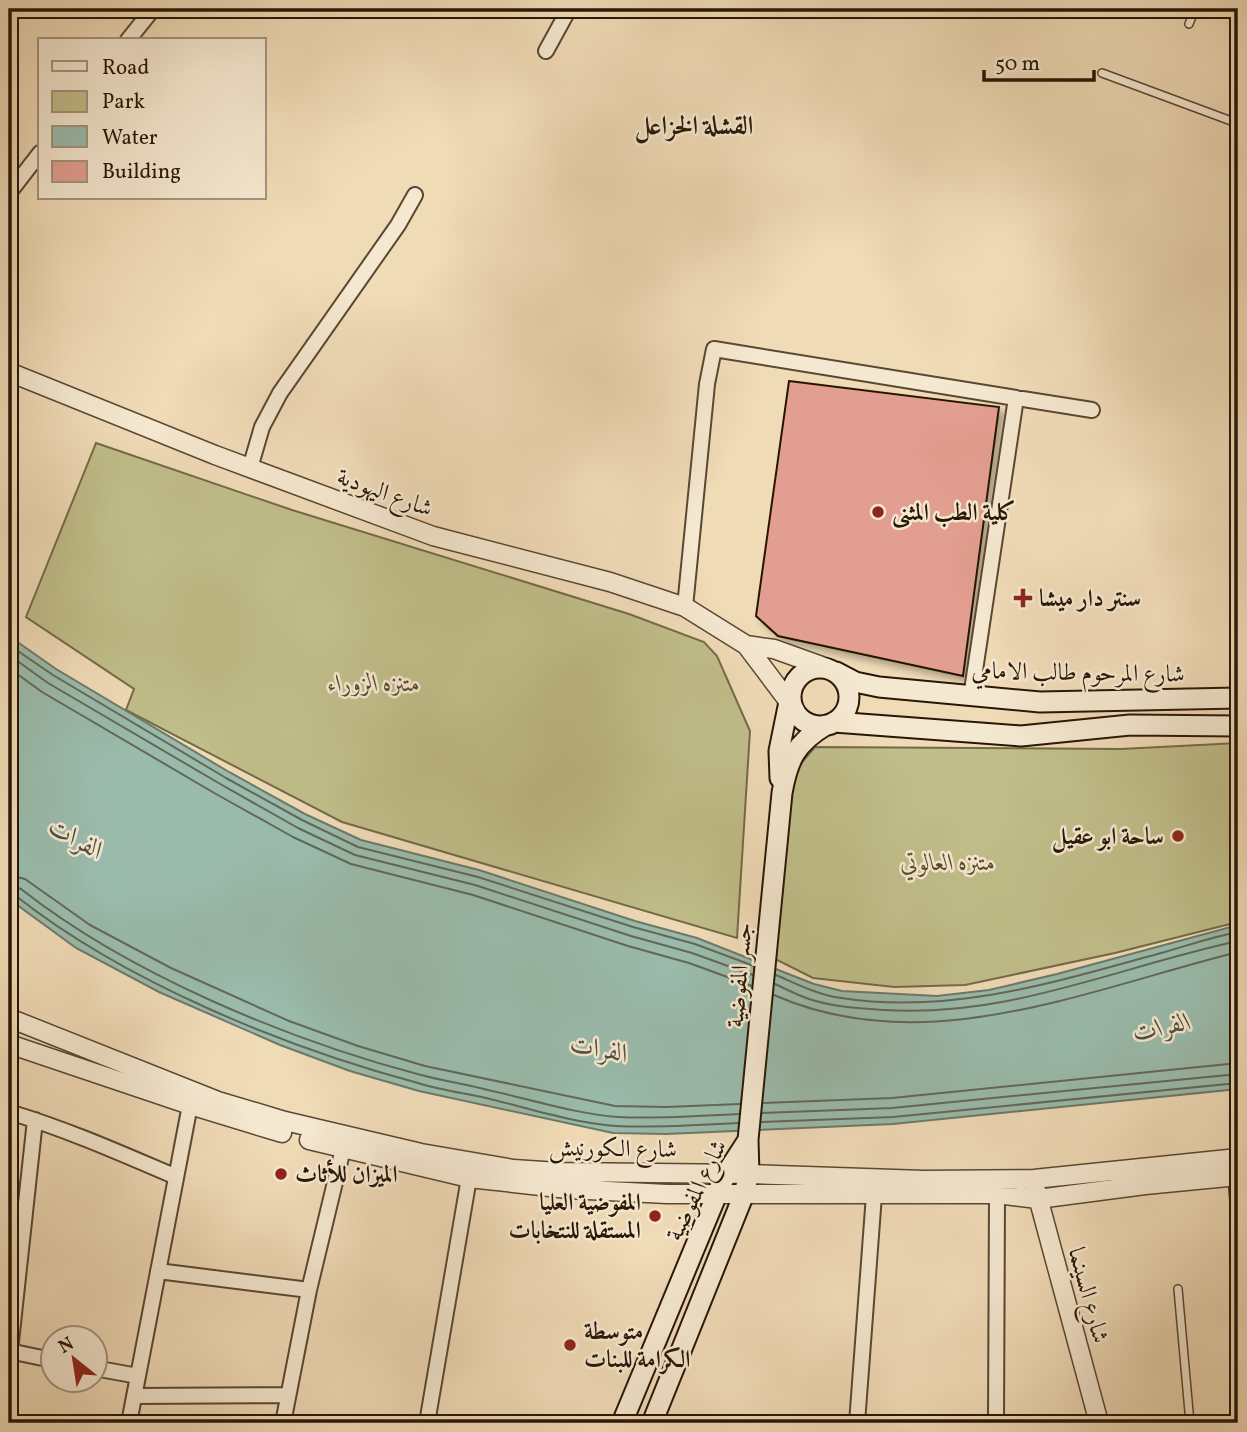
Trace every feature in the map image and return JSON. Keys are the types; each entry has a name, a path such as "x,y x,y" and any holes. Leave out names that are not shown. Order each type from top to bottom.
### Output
{"main road":[{"path":"817,667 831,670 844,678 850,697 842,716 808,737 793,754 787,766 782,793 779,751 800,676 817,667"},
{"name":"شارع المرحوم طالب الامامي","path":"831,670 867,685 1041,702 1238,698"},
{"path":"792,702 808,723 1021,736 1130,725 1238,726"},
{"name":"جسر المفوضية","path":"748,1140 782,793"},
{"name":"شارع المفوضية","path":"652,1423 744,1194 749,1174 748,1140"},
{"name":"شارع المفوضية","path":"621,1423 717,1194 726,1174 748,1140"}],"street":[{"path":"130,38 153,9"},
{"path":"546,51 569,9"},
{"path":"9,193 38,156"},
{"path":"250,468 262,427 280,393 398,225 415,195"},
{"path":"685,607 707,384 714,349 1092,410"},
{"name":"شارع اليهودية","path":"9,372 250,468 433,536 610,582 685,607 746,645"},
{"path":"971,697 1016,398"},
{"path":"746,645 774,649 831,670"},
{"path":"746,645 792,702"},
{"name":"شارع الكورنيش","path":"9,1018 218,1101 339,1135 488,1166 536,1171 749,1174 902,1180 1034,1179 1238,1158"},
{"path":"64,1062 70,1042"},
{"name":"شارع الكورنيش","path":"9,1044 190,1105 343,1149 470,1178 568,1189 717,1194 997,1194 1038,1199 1237,1176"},
{"path":"129,1423 174,1176 190,1105"},
{"path":"9,1112 174,1176"},
{"path":"35,1120 9,1351 38,1357"},
{"path":"283,1423 309,1290 343,1149"},
{"path":"1237,1176 1238,1201"},
{"path":"427,1423 470,1178"},
{"name":"شارع السينما","path":"1034,1179 1099,1423"},
{"path":"996,1423 997,1194"},
{"path":"857,1423 874,1195"},
{"path":"158,1271 309,1290"},
{"path":"108,1371 138,1376"},
{"path":"134,1396 288,1395"}],"lane":[{"path":"1189,24 1195,9"},
{"path":"1102,73 1234,122 1238,121"},
{"path":"1178,1289 1190,1423"}],"green space":[{"name":"متنزه الزوراء","path":"96,443 292,510 629,614 704,642 717,656 750,731 737,938 342,822 126,710 134,689 26,617"},
{"name":"متنزه العالوتي","path":"1238,743 1238,922 1115,953 965,985 894,987 813,978 773,958 787,780 815,747 1121,749"}],"water":[{"name":"الفرات","path":"9,636 56,669 229,772 305,814 361,840 479,870 635,921 697,938 814,984 842,991 937,996 989,990 1238,925 1238,1089 893,1124 666,1134 613,1133 419,1091 350,1071 280,1045 159,992 76,948 9,899"}],"building":[{"name":"كلية الطب المثنى","path":"789,381 999,407 963,676 778,636 756,616"}],"place":[{"name":"كلية الطب المثنى","path":"878,512"},
{"name":"سنتر دار ميشا","path":"1023,598"},
{"name":"ساحة ابو عقيل","path":"1178,836"},
{"name":"الميزان للأثاث","path":"281,1174"},
{"name":"المفوضية العليا المستقلة للنتخابات","path":"655,1216"},
{"name":"متوسطة الكرامة للبنات","path":"570,1345"}],"district":[{"name":"القشلة الخزاعل","path":"694,125"}]}
